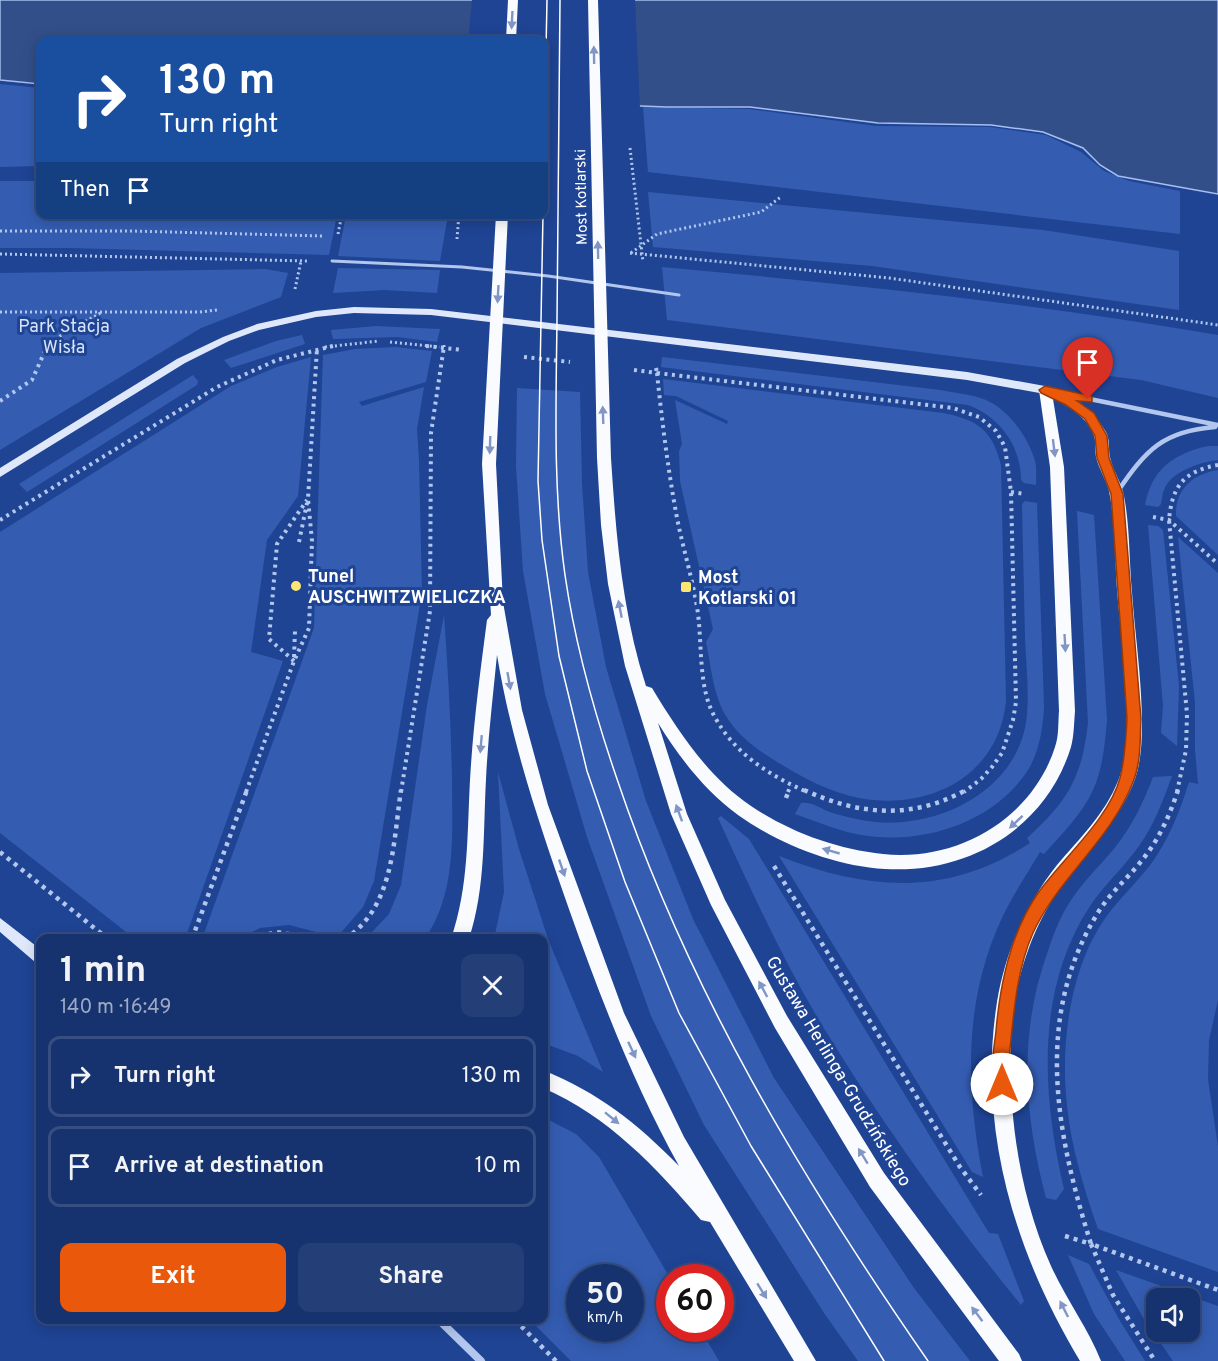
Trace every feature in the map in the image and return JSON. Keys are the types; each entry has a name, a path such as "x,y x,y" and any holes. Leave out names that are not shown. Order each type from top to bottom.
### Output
{"main road":[{"path":"511,36 513,0"},
{"name":"Most Kotlarski","path":"593,0 602,393"},
{"path":"502,219 489,464 496,602 514,710 540,805 569,890 621,1026 677,1144 732,1241 806,1361"},
{"path":"1045,390 1071,402 1089,416 1101,436 1103,458 1117,494 1134,719 1133,748 1127,780 1106,819 1043,899 1025,933 1014,967 1006,1008 1001,1060 1006,1129 1024,1222 1047,1275 1091,1361"},
{"path":"632,666 669,730 706,775 742,809 773,828 810,844 854,857 895,862 941,858 975,847 1008,830 1031,807 1050,780 1063,746 1067,711 1057,467 1045,390"},
{"name":"Gustawa Herlinga-Grudzińskiego","path":"602,393 608,525 615,584 632,666 679,814 719,905 781,1022 878,1180 1012,1361"},
{"path":"462,934 470,913 477,871 478,781 496,602"},
{"path":"548,1081 586,1098 638,1140 668,1167 732,1241"}],"street":[{"path":"0,473 205,349 257,327 286,320 354,310 400,310 443,314 967,376 1045,390"},
{"path":"0,924 36,954"},
{"path":"442,1324 472,1358 481,1361"}],"lane":[{"path":"332,261 462,267 548,276 679,295"},
{"path":"1045,390 1218,426"},
{"path":"1117,494 1149,448 1165,437 1182,430 1218,426"}],"path":[{"path":"630,144 644,270"},
{"path":"631,253 657,234 761,212 782,196"},
{"path":"337,239 341,219"},
{"path":"0,254 332,261"},
{"path":"294,292 301,261"},
{"path":"0,312 200,312 221,309"},
{"path":"0,401 32,380 45,351 60,336 103,312"},
{"path":"194,934 294,661 309,628 312,540 308,499 317,349"},
{"path":"655,362 677,518 700,631 707,694 713,716 727,739 743,753 791,785 846,806 892,812 916,810 956,796 975,785 989,772 1000,758 1009,739 1014,723 1016,702 1011,492 1005,447 996,431"},
{"path":"352,934 362,927 376,910 384,892 390,862 430,611 431,433 440,384"},
{"path":"1155,1361 1113,1295 1091,1245 1078,1205 1066,1154 1058,1101 1056,1054 1060,1009 1071,970 1085,934 1099,911 1148,852 1164,825 1179,786 1187,749 1187,702 1169,520 1170,501 1180,482 1197,471 1218,465"},
{"path":"298,542 308,499"},
{"path":"294,661 269,639 277,544 308,499"},
{"path":"1143,515 1169,520 1218,564"},
{"path":"294,631 294,661"},
{"path":"0,852 102,934"},
{"path":"771,860 960,1167 988,1205"},
{"path":"269,934 276,932 288,934"},
{"path":"1058,1233 1218,1290"},
{"path":"519,1324 556,1361"}],"green space":[{"path":"0,84 36,88 36,166 0,167"},
{"path":"643,107 749,109 876,126 990,127 1046,135 1081,152 1104,171 1129,181 1180,191 1180,234 648,172"},
{"path":"0,181 36,181 36,219 336,219 329,255 0,248"},
{"path":"648,192 1043,230 1179,251 1179,310 872,266 653,247"},
{"path":"345,219 447,219 440,261 338,256"},
{"path":"662,267 941,295 1080,313 1218,335 1218,398 1141,380 667,320"},
{"path":"338,268 440,270 437,293 385,290 333,293"},
{"name":"Park Stacja Wisła","path":"265,269 288,273 281,297 201,328 0,450 0,273"},
{"path":"376,326 440,329 437,342 397,337 333,339 331,330"},
{"path":"302,335 305,344 231,368 224,360 276,341"},
{"path":"395,347 432,351 426,382 359,402 362,406 424,387 417,429 422,592 374,881 363,907 340,934 324,934 289,925 260,928 248,934 204,934 314,628 323,355 355,349"},
{"path":"311,357 298,496 267,540 251,652 283,661 187,934 129,934 0,833 0,532 231,386 277,367"},
{"path":"662,357 940,390 986,400 1010,417 1028,443 1035,461 1036,485 1024,483 1021,480 1013,444 999,425 990,417 968,405 661,367"},
{"path":"193,375 198,381 197,385 27,492 19,484"},
{"path":"663,379 943,413 966,419 982,428 988,435 1001,465 1006,701 1001,727 990,750 975,768 956,782 934,793 911,799 885,801 859,798 811,781 752,745 738,732 722,708 713,680 706,642 713,629 680,481 679,451 682,444 675,400 727,424 728,421 676,396 664,395"},
{"path":"517,388 580,392 582,484 588,572 606,667 646,801 693,919 774,1078 914,1288 970,1361 858,1361 824,1313 704,1125 651,1016 587,837 545,694 523,571 516,466"},
{"path":"1208,446 1218,446 1218,460 1195,465 1180,473 1168,483 1158,507 1145,505 1153,482 1166,465 1184,454"},
{"path":"1218,470 1218,555 1176,516 1176,507 1182,491 1193,479"},
{"path":"1025,501 1037,503 1044,706 1040,741 1026,773 994,806 953,827 930,833 907,837 861,835 836,829 795,814 801,803 805,803 845,817 865,821 894,823 924,819 944,813 982,793 1010,763 1020,744 1027,712 1022,504"},
{"path":"1077,511 1094,515 1107,720 1104,746 1099,773 1089,799 1071,824 1044,854 1040,852 1015,894 1001,920 980,983 971,1047 971,1079 973,1112 983,1177 972,1172 779,856 844,876 876,882 907,883 938,880 968,873 999,860 1030,843 1027,838 1053,813 1077,774 1088,723"},
{"path":"1148,525 1158,526 1163,530 1179,686 1177,746 1161,733 1163,706"},
{"path":"1178,537 1218,573 1218,1000 1209,1040 1208,1080 1218,1146 1218,1272 1098,1229 1075,1152 1065,1082 1070,1007 1084,959 1106,917 1151,864 1169,835 1189,782 1198,784 1195,703"},
{"path":"444,615 452,780 452,842 448,882 443,902 428,934 370,934 389,914 401,885 427,705"},
{"path":"498,772 519,849 546,934 495,934 504,892"},
{"path":"1172,776 1149,830 1133,854 1090,906 1072,938 1060,972 1052,1008 1048,1044 1048,1080 1051,1117 1064,1189 1056,1200 1046,1198 1029,1105 1028,1043 1038,982 1056,928 1073,897 1123,837 1138,812 1153,777"},
{"path":"721,816 749,839 989,1233 998,1234 1024,1301 1021,1305 918,1171 825,1030 768,926 718,818"},
{"path":"548,939 603,1072 578,1056 548,1045"},
{"path":"548,1120 576,1134 599,1157 662,1264 656,1264 656,1342 708,1342 719,1361 571,1361 534,1324 548,1324"},
{"path":"1068,1255 1089,1264 1145,1361 1125,1361 1094,1314"},
{"path":"1116,1270 1167,1288 1146,1288 1146,1322"},
{"path":"1200,1300 1218,1306 1218,1361 1173,1361 1160,1342 1200,1342"}],"shaded area":[{"path":"0,0 1218,0 1218,194 1118,176 1100,165 1083,148 1043,132 991,125 878,123 750,107 666,107 548,102 548,36 36,36 36,84 0,80"}],"pier":[{"path":"472,0 635,0 640,108 548,105 548,36 468,36"}],"tram line":[{"path":"546,36 547,0"},
{"path":"560,0 557,479 565,575 586,678 617,779 646,857 713,1008 793,1153 836,1223 928,1361"},
{"path":"543,219 538,481 542,540 559,656 587,771 625,882 679,1013 751,1146 884,1361"}],"place":[{"name":"Tunel AUSCHWITZWIELICZKA","path":"296,586"},
{"name":"Most Kotlarski 01","path":"686,587"}],"route":[{"path":"1002,1084 1001,1060 1006,1008 1014,967 1025,933 1043,899 1106,819 1118,800 1127,780 1133,748 1134,719 1117,494 1103,458 1101,436 1089,416 1071,402 1045,390 1088,399"}]}
